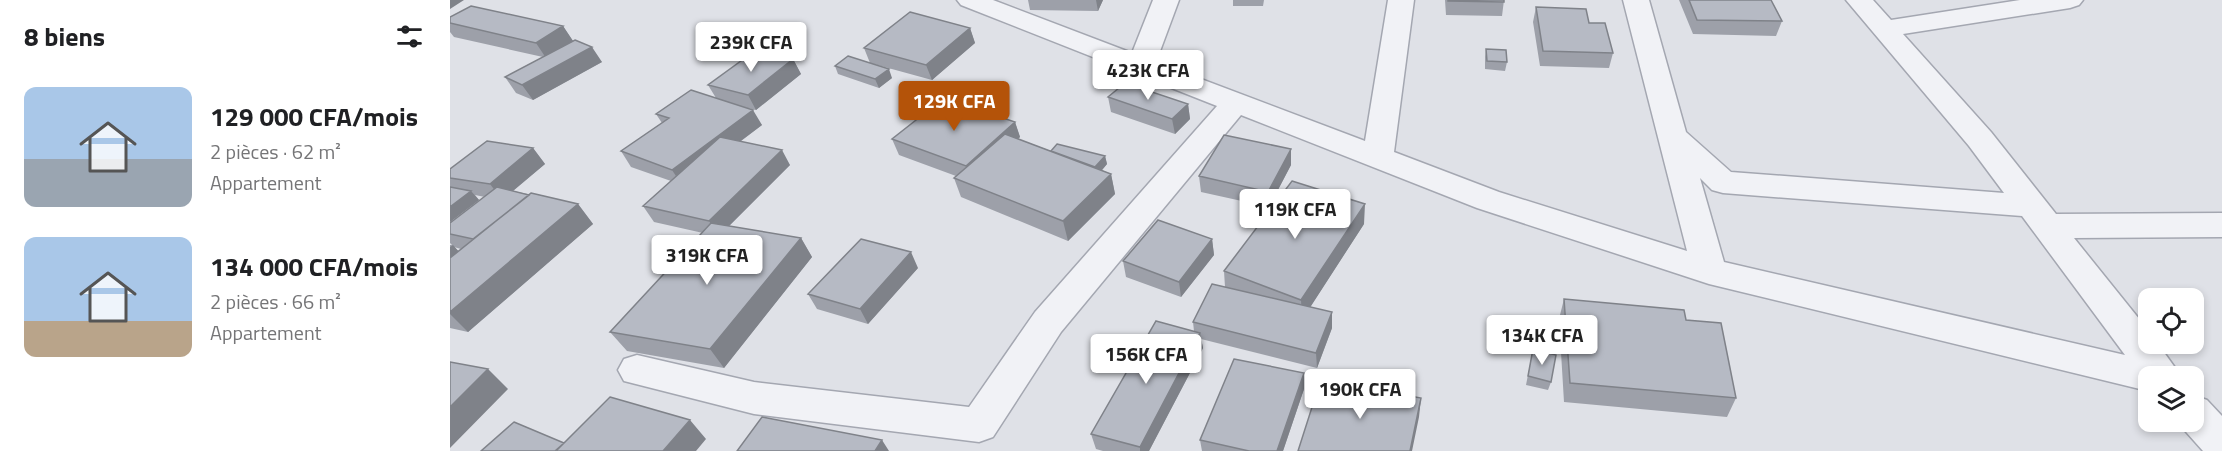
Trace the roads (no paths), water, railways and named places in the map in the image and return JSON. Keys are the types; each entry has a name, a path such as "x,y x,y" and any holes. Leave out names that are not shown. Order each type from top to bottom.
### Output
{"street":[{"path":"970,0 1488,200 1710,271 2138,373"},
{"path":"1141,66 1166,0"},
{"path":"1378,157 1401,0"},
{"path":"1636,0 1710,271"},
{"path":"1859,0 1980,139 2154,366"},
{"path":"1883,29 2070,0"},
{"path":"637,370 754,398 979,425 1048,322 1236,102"},
{"path":"1673,136 1723,182 2040,216 2222,225"},
{"path":"2204,424 2222,444"}]}
